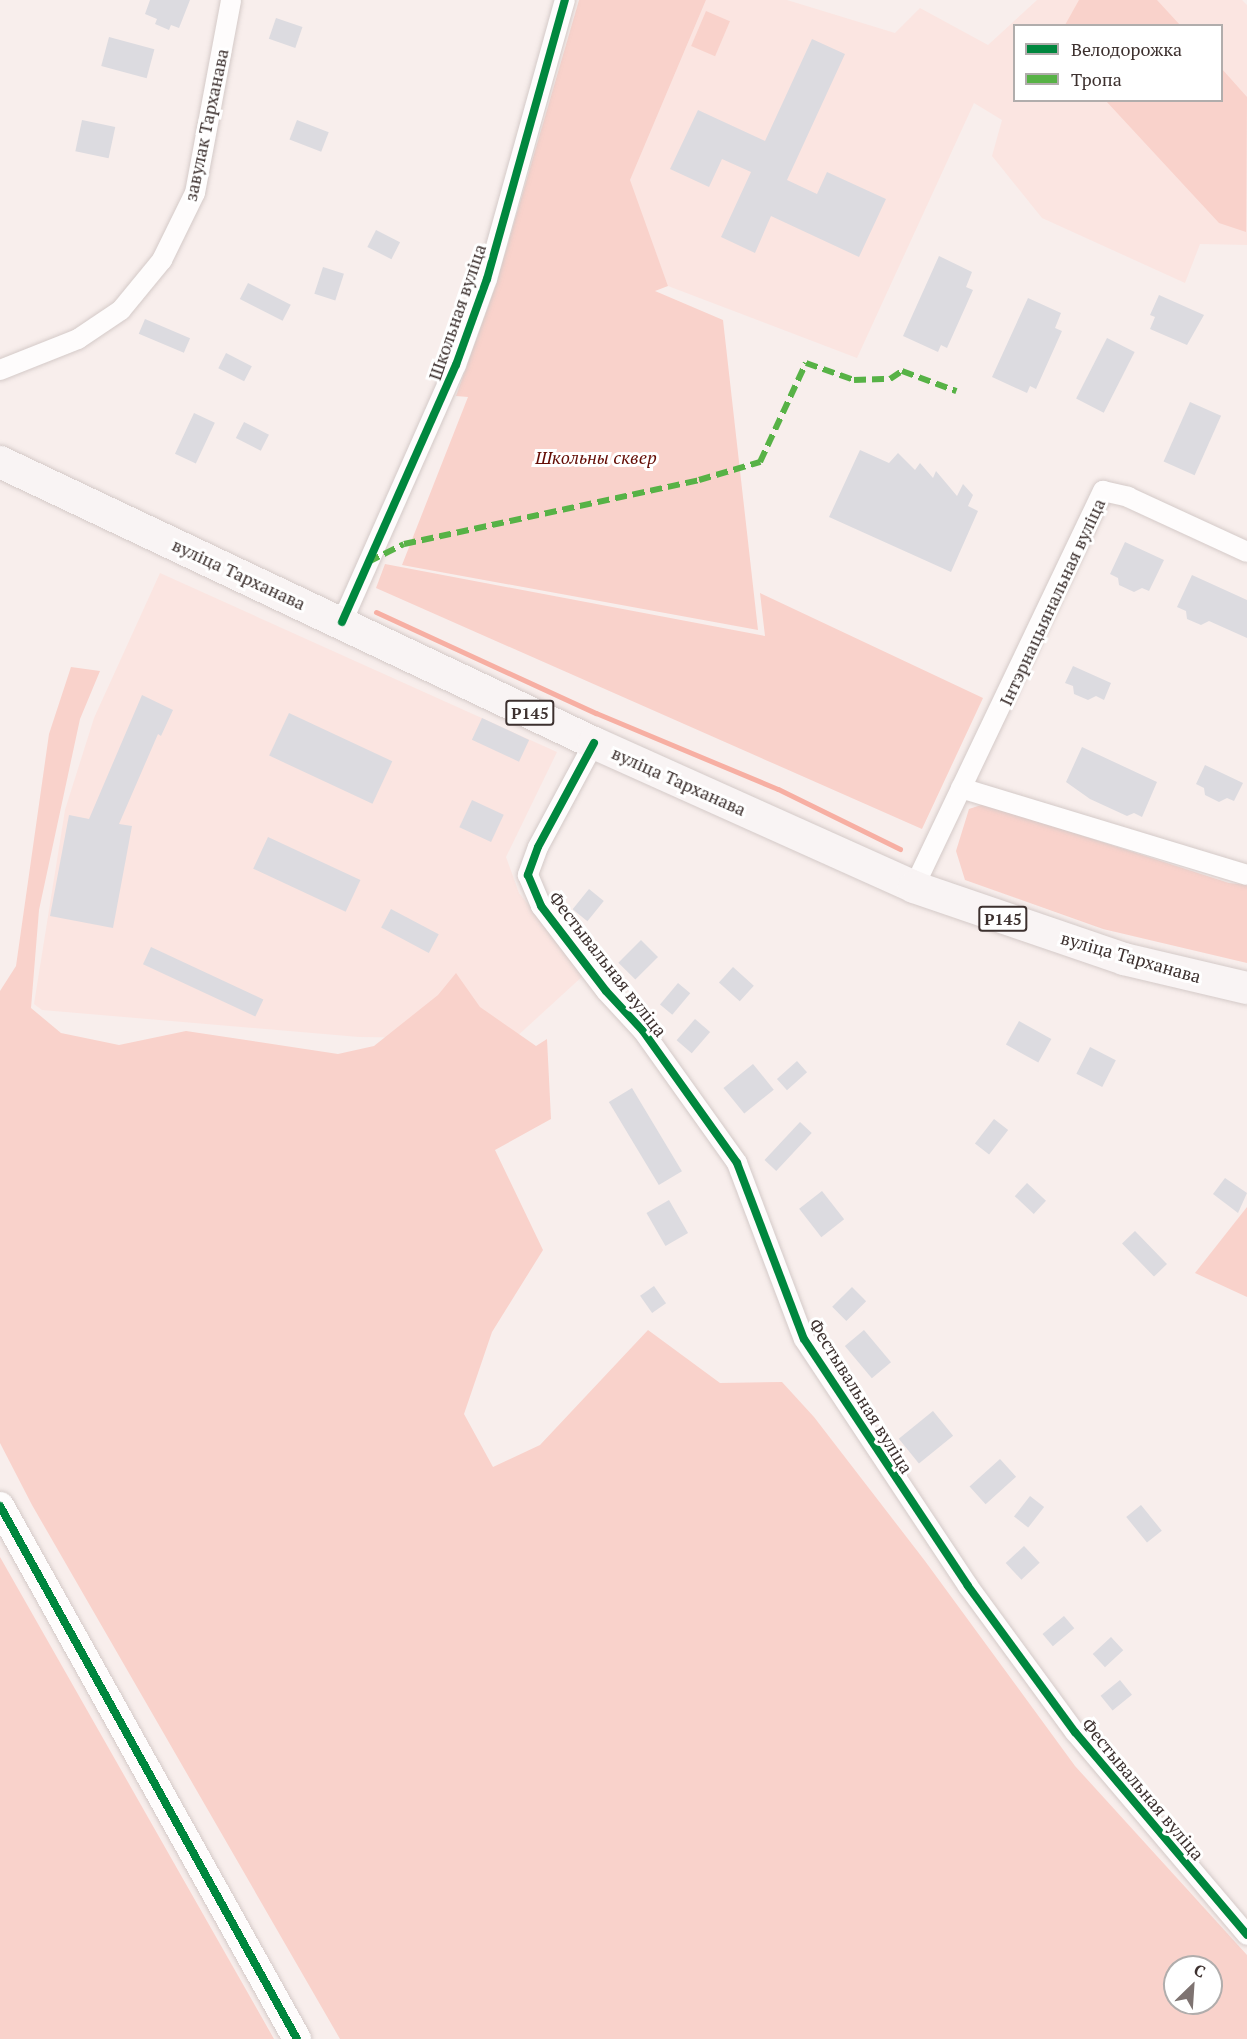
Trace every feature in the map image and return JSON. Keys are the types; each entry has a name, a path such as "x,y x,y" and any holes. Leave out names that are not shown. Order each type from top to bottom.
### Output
{"main road":[{"name":"вуліца Тарханава","path":"0,462 594,743 914,887 1124,959 1247,988"}],"street":[{"name":"завулак Тарханава","path":"0,370 78,339 121,310 162,260 195,192 231,0"},
{"name":"Школьная вуліца","path":"342,622 456,365 487,279 565,0"},
{"name":"Інтэрнацыянальная вуліца","path":"914,887 1103,491 1128,497 1247,552"},
{"name":"Фестывальная вуліца","path":"594,743 538,848 528,875 542,906 606,991 643,1031 737,1163 804,1339 962,1577 1075,1732 1247,1935"},
{"path":"962,788 1247,874"},
{"path":"0,1506 297,2039"}],"shaded area":[{"path":"706,0 787,0 895,33 920,8 988,45 1037,0 1242,0 1247,5 1247,245 1200,244 1185,283 1042,218 992,156 1002,120 974,103 857,358 668,286 629,182"},
{"path":"160,573 557,752 506,857 519,893 585,974 514,1039 359,1037 42,1010 34,1004 65,810 94,718"}],"green space":[{"name":"Школьны сквер","path":"579,0 706,0 630,180 668,286 655,291 723,320 758,630 402,565 468,397 456,396 496,285"},
{"path":"1079,0 1157,0 1179,24 1066,24"},
{"path":"706,11 730,21 715,56 691,46"},
{"path":"1223,70 1247,97 1246,232 1219,223 1107,102 1223,102"},
{"path":"385,564 765,636 760,593 983,698 922,829 376,588"},
{"path":"71,667 100,671 80,719 39,910 31,1008 61,1033 119,1045 186,1031 338,1054 374,1046 438,995 456,973 480,1007 536,1046 547,1039 551,1119 495,1150 543,1250 492,1332 464,1414 493,1467 540,1445 648,1330 720,1383 782,1382 814,1417 925,1561 1075,1766 1247,1955 1247,2039 340,2039 32,1505 0,1443 0,991 16,966 49,734"},
{"path":"984,804 1229,883 1247,885 1247,963 1103,929 965,880 956,851 969,809"},
{"path":"1247,1207 1247,1297 1195,1273"},
{"path":"0,1557 274,2039 0,2039"}],"building":[{"path":"150,0 190,0 179,28 171,25 169,30 155,24 157,19 145,14"},
{"path":"276,18 302,27 295,48 269,39"},
{"path":"109,37 154,49 147,78 101,66"},
{"path":"812,39 845,54 787,180 817,194 827,172 886,199 859,257 771,216 755,253 721,237 751,172 722,159 709,187 670,169 698,110 765,141"},
{"path":"82,120 115,127 109,158 75,151"},
{"path":"297,120 329,132 321,152 289,140"},
{"path":"376,230 400,242 391,259 367,247"},
{"path":"939,256 972,272 966,287 973,290 947,348 941,345 938,352 903,336"},
{"path":"323,267 344,274 335,300 314,294"},
{"path":"248,283 291,305 283,321 240,299"},
{"path":"1159,295 1204,315 1187,345 1150,329 1155,317 1150,315"},
{"path":"1028,298 1061,313 1055,328 1062,331 1036,389 1030,386 1027,393 992,377"},
{"path":"145,319 190,338 184,353 139,334"},
{"path":"1107,338 1135,352 1104,413 1076,399"},
{"path":"226,353 252,366 244,381 218,368"},
{"path":"1190,402 1221,416 1195,475 1164,461"},
{"path":"194,413 215,423 196,464 175,454"},
{"path":"244,422 269,435 261,451 236,438"},
{"path":"860,450 889,463 898,453 915,470 920,463 933,478 936,471 957,496 963,484 973,495 968,506 978,511 951,572 829,517"},
{"path":"1125,542 1164,560 1149,591 1142,588 1134,592 1119,585 1118,578 1110,574"},
{"path":"1192,575 1247,600 1247,638 1209,621 1201,625 1187,619 1186,611 1177,607"},
{"path":"1073,666 1111,683 1104,700 1096,696 1088,700 1074,694 1073,686 1065,683"},
{"path":"142,695 173,710 161,736 158,734 119,824 132,826 113,928 50,916 69,815 89,819"},
{"path":"289,713 392,761 372,804 269,756"},
{"path":"482,718 529,740 519,762 472,740"},
{"path":"1082,747 1157,782 1142,817 1134,813 1127,816 1090,799 1066,782"},
{"path":"1205,765 1243,783 1234,801 1227,798 1219,802 1205,795 1204,788 1196,784"},
{"path":"472,800 504,815 491,842 459,827"},
{"path":"268,837 360,880 346,912 253,869"},
{"path":"589,889 604,901 587,921 573,909"},
{"path":"391,909 439,934 429,953 381,928"},
{"path":"641,940 658,957 635,980 618,963"},
{"path":"151,947 263,999 255,1017 143,964"},
{"path":"733,967 754,986 740,1001 719,983"},
{"path":"678,983 690,993 672,1015 660,1004"},
{"path":"695,1019 710,1032 692,1053 677,1040"},
{"path":"1019,1021 1051,1039 1038,1063 1006,1045"},
{"path":"1090,1047 1116,1060 1102,1087 1076,1074"},
{"path":"797,1061 807,1072 787,1090 777,1079"},
{"path":"753,1064 774,1090 744,1114 723,1088"},
{"path":"632,1088 682,1171 659,1185 609,1102"},
{"path":"994,1119 1008,1130 989,1155 975,1143"},
{"path":"800,1122 812,1133 776,1171 765,1160"},
{"path":"1225,1178 1247,1193 1238,1213 1213,1194"},
{"path":"1027,1183 1046,1201 1034,1214 1015,1196"},
{"path":"822,1191 844,1219 821,1237 799,1209"},
{"path":"669,1200 688,1233 665,1246 646,1213"},
{"path":"1135,1231 1167,1264 1154,1277 1122,1244"},
{"path":"654,1286 666,1303 652,1313 640,1296"},
{"path":"852,1287 866,1301 846,1321 832,1307"},
{"path":"864,1330 891,1362 872,1378 845,1346"},
{"path":"933,1411 953,1436 919,1464 899,1439"},
{"path":"1000,1459 1016,1477 986,1504 970,1486"},
{"path":"1030,1496 1044,1507 1028,1528 1014,1516"},
{"path":"1141,1505 1162,1531 1147,1543 1126,1517"},
{"path":"1024,1546 1040,1563 1021,1580 1006,1563"},
{"path":"1064,1616 1074,1628 1053,1646 1043,1634"},
{"path":"1111,1637 1123,1650 1105,1667 1093,1654"},
{"path":"1120,1680 1132,1695 1113,1710 1101,1696"}],"waterway":[{"path":"376,612 596,713 778,789 900,849"}],"marked path":[{"path":"368,562 404,544 699,480 760,462 806,363 854,380 890,379 902,371 956,391"}],"cycle path":[{"path":"342,622 456,365 487,279 565,0"},
{"path":"594,743 538,847 528,875 541,906 606,991 643,1031 737,1163 804,1339 968,1586 1075,1732 1247,1935"},
{"path":"0,1506 297,2039"}]}
